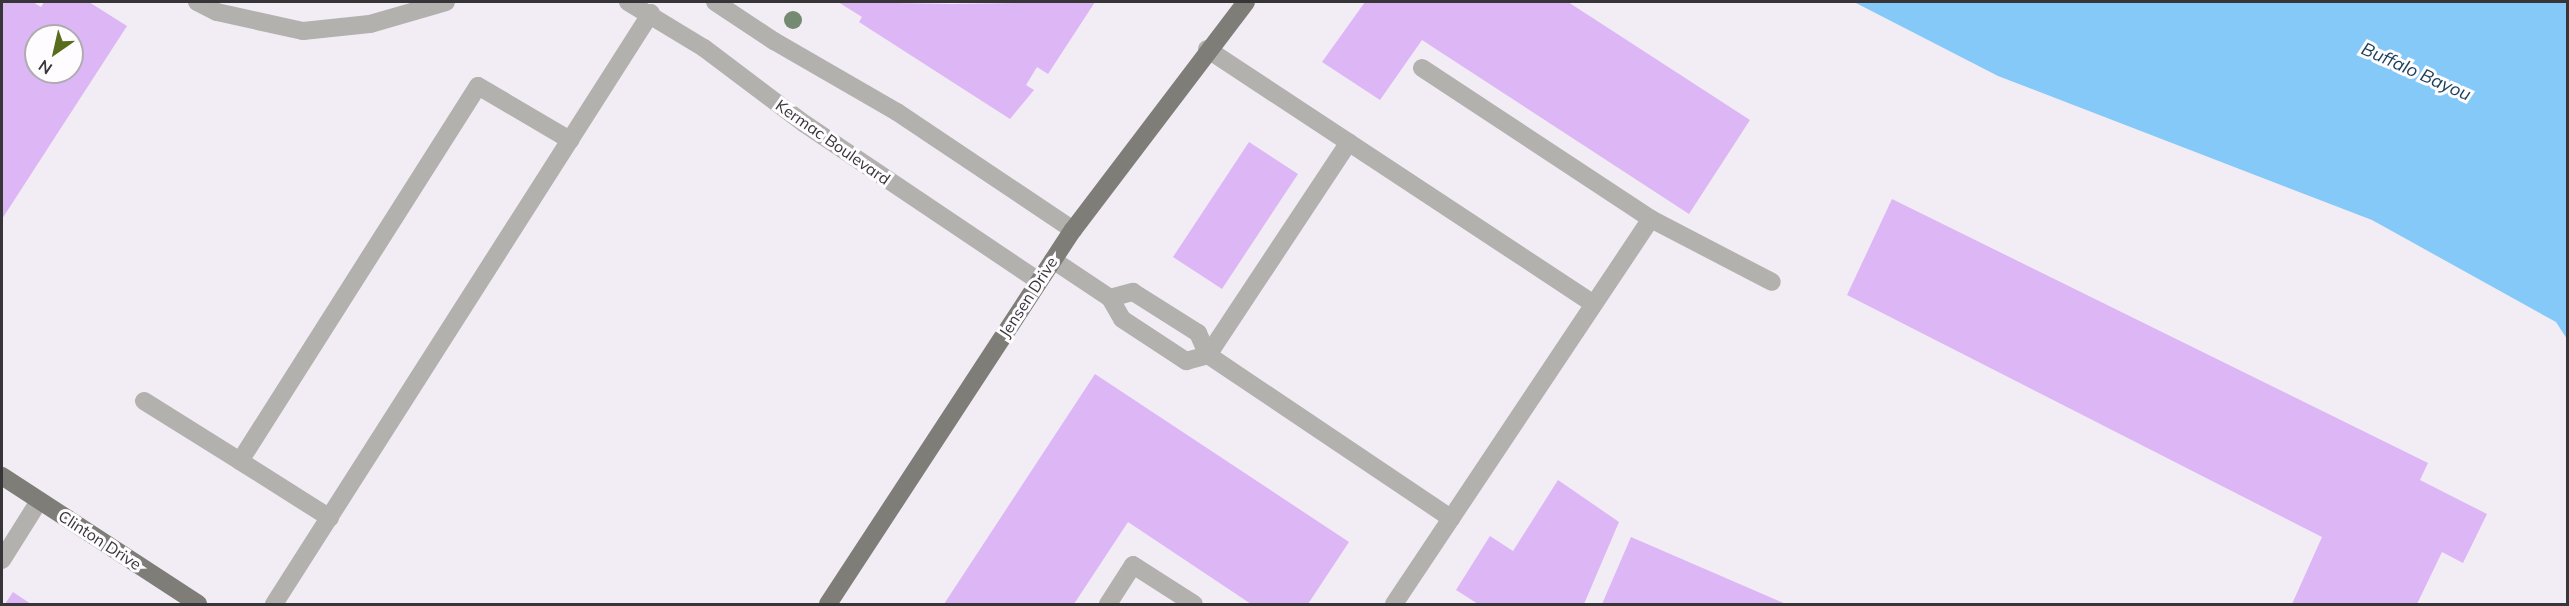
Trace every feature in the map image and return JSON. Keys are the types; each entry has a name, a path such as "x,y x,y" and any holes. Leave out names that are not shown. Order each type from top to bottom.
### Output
{"main road":[{"name":"Jensen Drive","path":"828,604 1073,230 1208,49 1246,2"},
{"name":"Clinton Drive","path":"2,476 198,604"}],"street":[{"path":"197,2 217,12 303,31 370,24 436,2"},
{"name":"Kermac Boulevard","path":"628,2 651,13 805,124 1039,281"},
{"path":"715,2 774,41 897,112 1073,230"},
{"path":"274,604 651,13"},
{"path":"1208,49 1594,304"},
{"path":"1422,68 1651,219 1772,282"},
{"path":"240,461 478,86 570,140"},
{"path":"1053,260 1110,298 1122,319 1186,361 1208,355 1349,142"},
{"path":"1394,604 1651,219"},
{"path":"1110,298 1133,292 1198,333 1208,355 1451,518"},
{"path":"144,401 330,518"},
{"path":"2,560 39,501"},
{"path":"1108,604 1133,566 1194,604"}],"water":[{"name":"Buffalo Bayou","path":"1854,2 2567,2 2567,339 2556,322 2372,220 1998,76"}],"building":[{"path":"2,2 33,2 41,7 44,2 89,2 127,26 2,219"},
{"path":"838,2 951,4 1095,2 1048,74 1037,67 1026,85 1034,90 1010,119 859,22 862,17"},
{"path":"1365,2 1568,2 1750,120 1689,214 1422,40 1380,100 1322,62"},
{"path":"1249,142 1298,174 1222,289 1173,257"},
{"path":"1892,199 2428,463 2420,480 2487,514 2463,563 2442,552 2417,604 2292,604 2322,537 1847,295"},
{"path":"1095,374 1349,542 1308,604 1251,604 1128,522 1074,604 944,604"},
{"path":"1558,480 1619,522 1584,604 1478,604 1456,590 1490,536 1513,551"},
{"path":"1631,537 1786,604 1602,604"},
{"path":"13,592 31,604 5,604"}]}
